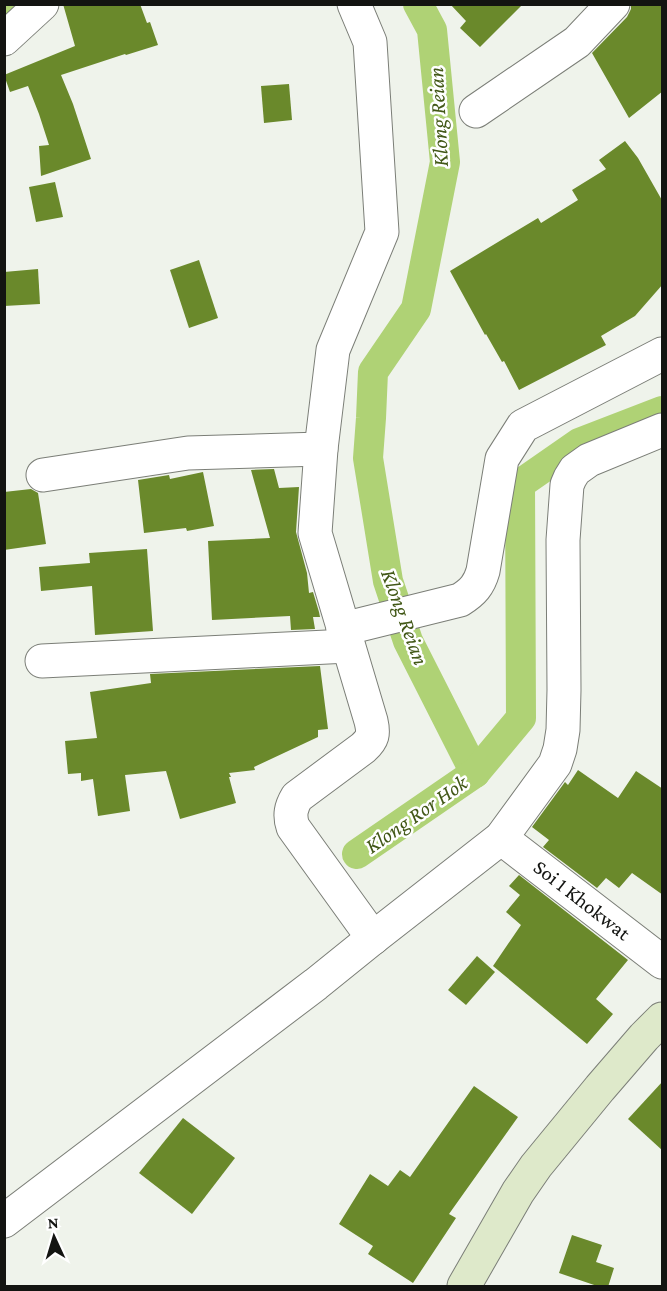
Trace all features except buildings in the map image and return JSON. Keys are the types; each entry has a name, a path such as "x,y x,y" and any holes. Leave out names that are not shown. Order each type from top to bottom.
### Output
{"street":[{"path":"4,39 42,4"},
{"path":"354,4 370,42 382,232 333,350 321,449 315,533 370,721 372,736 370,742 363,748 297,797 291,806 291,820 293,827 373,938"},
{"path":"476,111 577,42 613,4"},
{"path":"42,661 346,637 406,614 460,600 476,587 483,571 502,459 523,426 663,354"},
{"path":"4,1221 316,984 501,838 555,764 560,749 564,690 563,540 567,485 570,478 589,460 663,430"},
{"path":"43,475 188,453 321,449"},
{"name":"Soi 1 Khokwat","path":"501,838 663,962"},
{"path":"464,1287 518,1192 536,1166 644,1037 663,1019"}],"waterway":[{"name":"Klong Reian","path":"4,10 11,4"},
{"name":"Klong Reian","path":"418,4 432,30 445,162 416,309 373,372 368,458 388,581 408,641 475,773"},
{"name":"Klong Reian","path":"357,854 475,773 521,718 520,484 579,443 662,411"}],"water label":[{"name":"Klong Ror Hok","path":"416,814"}]}
